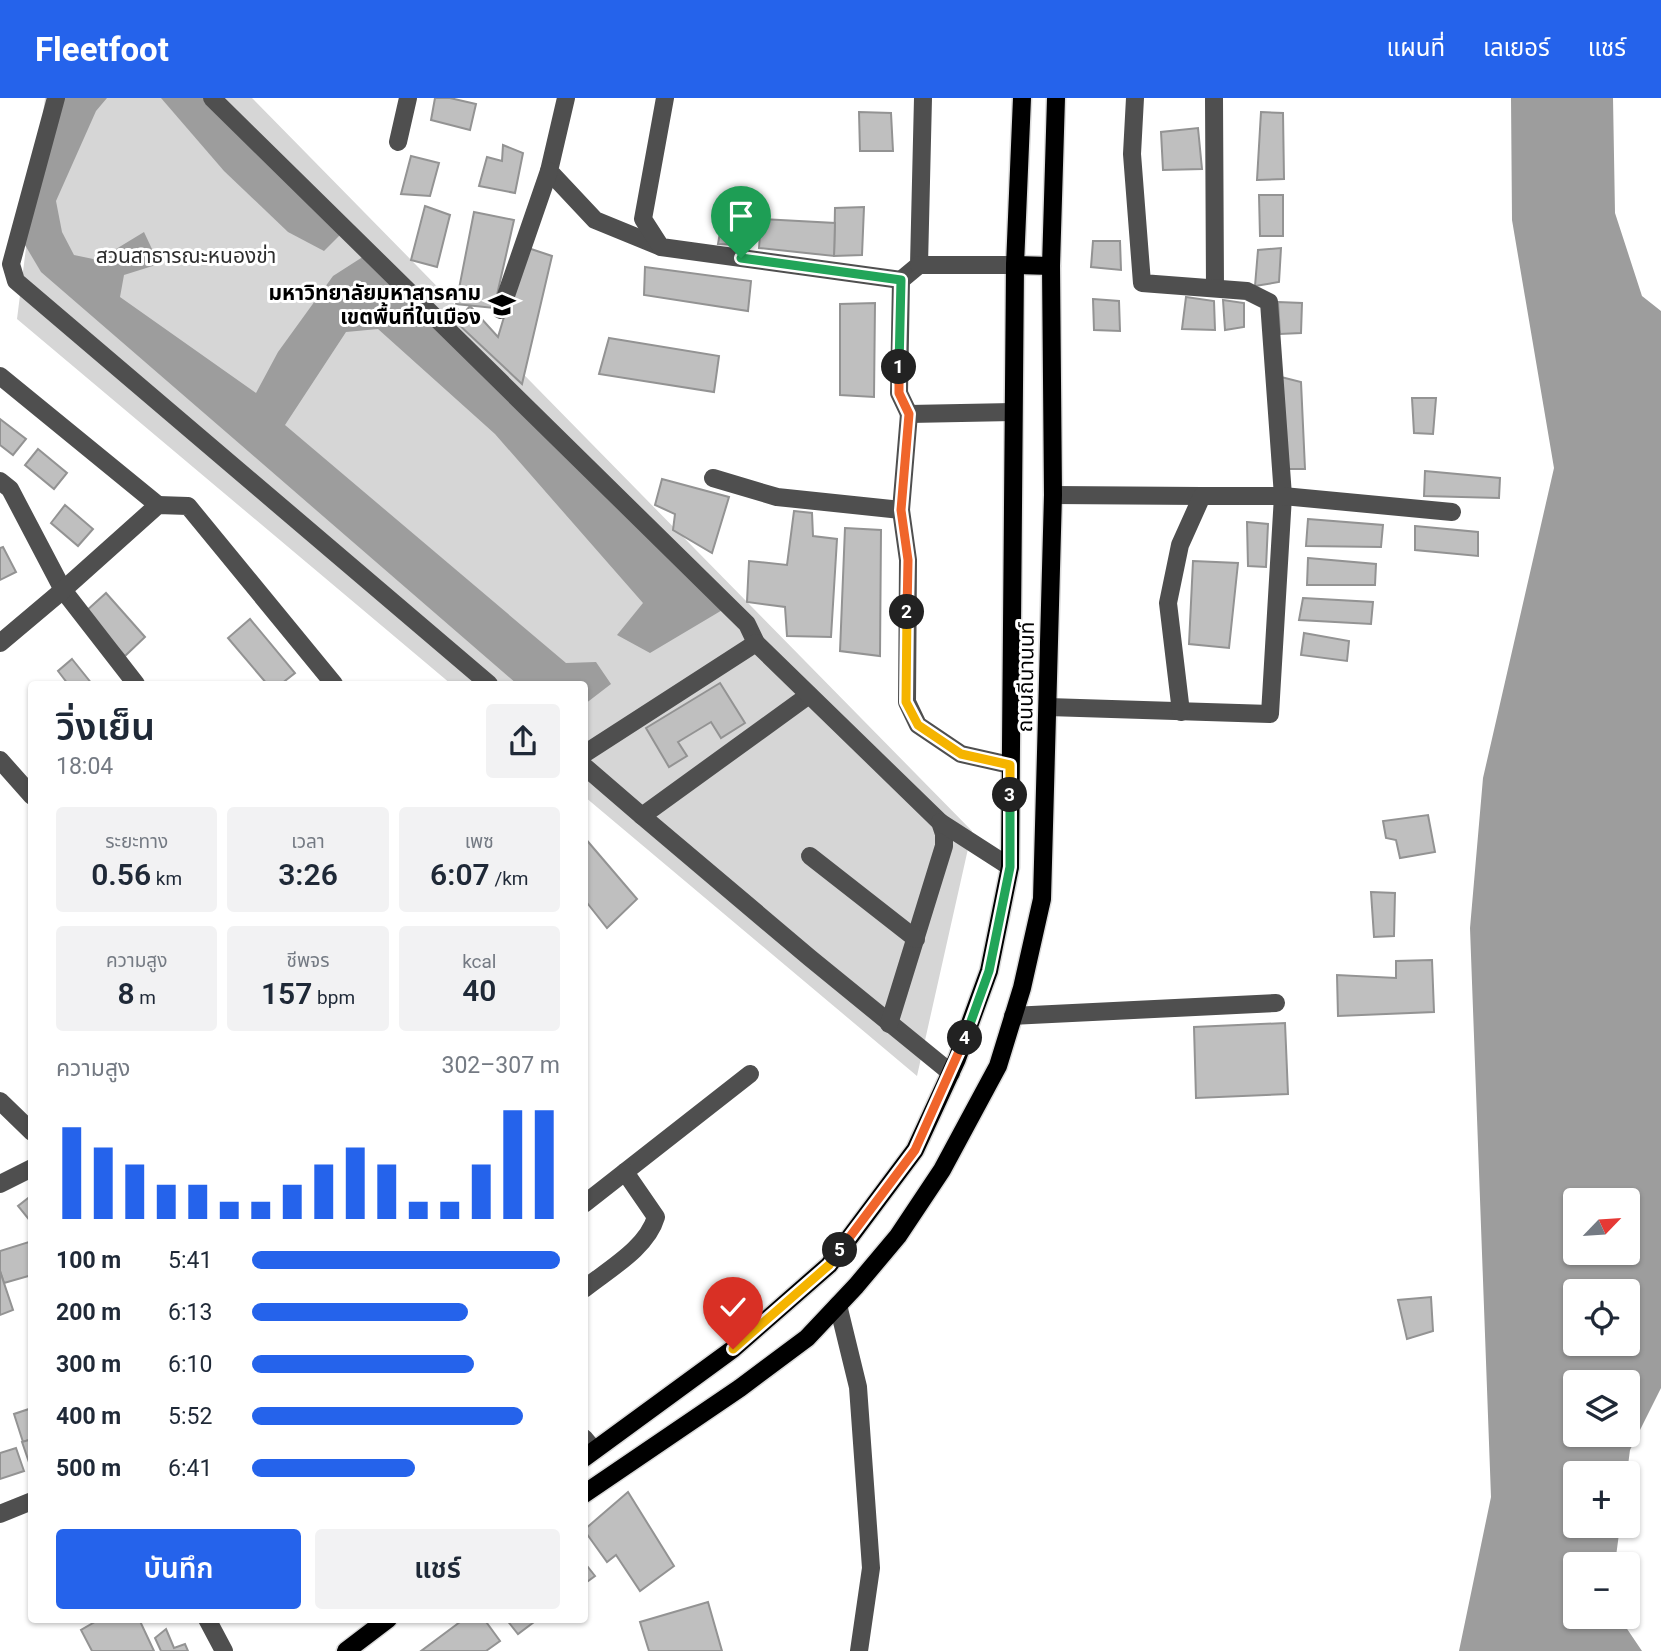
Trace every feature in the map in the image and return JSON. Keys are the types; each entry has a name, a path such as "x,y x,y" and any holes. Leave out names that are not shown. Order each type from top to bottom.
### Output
{"main road":[{"name":"ถนนถีนานนท์","path":"588,1449 622,1429 733,1349 829,1265 915,1150 951,1073 989,971 1010,867 1014,265 1022,98"},
{"name":"ถนนถีนานนท์","path":"588,1491 740,1388 807,1338 898,1236 942,1170 998,1066 1042,899 1053,495 1051,266 1056,98"},
{"path":"1014,265 1051,266"},
{"path":"622,1429 641,1456"},
{"path":"346,1651 383,1623"}],"street":[{"path":"56,98 11,264 16,281 485,681"},
{"path":"212,98 747,624 757,643 940,822 1010,867"},
{"path":"398,142 405,98"},
{"path":"501,310 549,170 566,98"},
{"path":"661,247 643,219 665,98"},
{"path":"919,265 923,98"},
{"path":"1048,707 1270,714 1283,496 1269,302 1247,291 1142,283 1132,154 1135,98"},
{"path":"1214,98 1215,288"},
{"path":"549,170 595,220 661,247 901,280 919,265 1014,265"},
{"path":"901,280 899,393 909,414 901,510 908,560 906,702 918,725 961,754 1010,765"},
{"path":"0,376 158,505 188,506 332,681"},
{"path":"909,414 1013,412"},
{"path":"713,478 777,497 901,510"},
{"path":"0,481 10,489 63,590 134,681"},
{"path":"1053,495 1283,496 1452,512"},
{"path":"1181,712 1168,603 1180,545 1202,496"},
{"path":"0,643 158,505"},
{"path":"588,751 757,643"},
{"path":"642,816 809,695"},
{"path":"0,760 28,792"},
{"path":"588,769 889,1024 951,1073"},
{"path":"889,1024 944,846 940,822"},
{"path":"810,856 916,939"},
{"path":"1013,1016 1276,1003"},
{"path":"588,1201 750,1074"},
{"path":"0,1101 28,1128"},
{"path":"0,1184 28,1170"},
{"path":"588,1286 629,1253 652,1230 656,1217 625,1172"},
{"path":"838,1305 858,1387 870,1568 859,1651"},
{"path":"0,1514 28,1503"},
{"path":"209,1623 225,1651"}],"green space":[{"name":"สวนสาธารณะหนองข่า","path":"45,98 252,98 972,831 917,1076 588,800 588,681 447,681 17,319"}],"shaded area":[{"path":"58,98 107,98 96,111 56,201 62,232 74,255 98,260 144,232 159,264 124,275 120,297 256,393 278,352 333,276 372,251 724,609 650,653 617,635 643,603 495,434 378,329 346,332 285,425 566,663 596,662 611,684 588,702 588,681 514,681 41,272 22,240"},
{"path":"161,98 212,98 346,229 324,251 288,232 224,171"},
{"path":"1511,98 1613,98 1615,213 1642,296 1661,311 1661,1388 1640,1430 1640,1370 1563,1370 1563,1447 1632,1447 1629,1461 1563,1461 1563,1538 1618,1538 1617,1552 1563,1552 1563,1629 1627,1629 1642,1651 1459,1651 1491,1497 1470,928 1483,778 1554,468 1512,220"}],"building":[{"path":"435,98 450,98 476,104 470,130 431,120"},
{"path":"859,112 891,113 893,151 860,151"},
{"path":"1261,112 1283,113 1284,179 1257,180"},
{"path":"1198,128 1202,169 1163,170 1161,132"},
{"path":"503,145 523,153 515,193 479,186 487,157 502,161"},
{"path":"411,156 439,163 430,196 401,194"},
{"path":"1259,195 1283,195 1283,236 1260,236"},
{"path":"725,203 744,203 737,245 718,244"},
{"path":"425,206 450,215 437,267 411,260"},
{"path":"864,207 862,255 834,256 835,208"},
{"path":"474,212 514,220 494,308 456,304"},
{"path":"761,219 835,223 834,256 759,248"},
{"path":"1093,241 1120,241 1121,270 1091,267"},
{"path":"525,247 552,256 522,384 456,322 470,306 498,337"},
{"path":"1281,248 1279,282 1255,286 1258,250"},
{"path":"645,267 751,281 748,311 644,295"},
{"path":"1186,297 1214,301 1215,330 1182,329"},
{"path":"1093,299 1119,301 1120,331 1094,330"},
{"path":"1223,300 1244,303 1244,327 1225,330"},
{"path":"1278,302 1302,303 1301,333 1280,334"},
{"path":"875,303 874,397 840,395 840,304"},
{"path":"609,338 719,356 714,392 599,374"},
{"path":"1281,377 1301,382 1305,469 1281,469"},
{"path":"1412,398 1436,398 1433,434 1414,433"},
{"path":"0,419 26,439 13,455 0,445"},
{"path":"38,449 67,473 54,489 25,465"},
{"path":"1425,471 1500,478 1499,498 1424,496"},
{"path":"662,479 729,497 712,553 673,530 675,514 655,505"},
{"path":"65,505 93,529 78,546 51,523"},
{"path":"794,511 812,513 813,536 837,539 831,637 787,636 785,607 747,602 749,561 787,565"},
{"path":"1308,519 1383,525 1381,547 1306,546"},
{"path":"1247,522 1268,524 1266,567 1248,566"},
{"path":"1415,526 1478,532 1478,556 1415,550"},
{"path":"845,528 881,530 880,656 840,651"},
{"path":"3,547 16,572 0,580 0,548"},
{"path":"1308,558 1376,564 1375,585 1307,585"},
{"path":"1193,561 1238,563 1229,648 1189,644"},
{"path":"106,593 145,637 125,656 85,612"},
{"path":"1303,598 1373,602 1371,624 1299,620"},
{"path":"250,619 295,673 285,681 264,681 228,638"},
{"path":"1304,633 1349,641 1347,661 1301,655"},
{"path":"72,659 90,681 66,681 58,671"},
{"path":"720,683 745,723 721,738 711,722 678,742 687,756 669,767 646,728"},
{"path":"1428,815 1435,852 1400,858 1396,840 1386,838 1383,821"},
{"path":"588,842 637,899 607,928 588,904"},
{"path":"1371,892 1395,893 1394,936 1374,937"},
{"path":"1432,960 1434,1012 1338,1016 1337,975 1396,978 1396,961"},
{"path":"1285,1023 1288,1094 1196,1098 1194,1027"},
{"path":"28,1198 28,1218 18,1206"},
{"path":"28,1242 28,1276 4,1283 0,1271 0,1251"},
{"path":"0,1271 13,1310 0,1315"},
{"path":"1431,1297 1433,1331 1407,1339 1398,1300"},
{"path":"28,1409 28,1440 23,1442 14,1414"},
{"path":"28,1440 28,1459 22,1442"},
{"path":"16,1448 24,1471 0,1479 0,1453"},
{"path":"628,1492 674,1566 640,1591 616,1555 607,1562 588,1536 588,1527"},
{"path":"588,1567 595,1576 588,1581"},
{"path":"708,1602 722,1651 649,1651 640,1622"},
{"path":"93,1623 141,1623 154,1651 92,1651 81,1630"},
{"path":"459,1623 487,1623 500,1641 486,1651 421,1651"},
{"path":"509,1623 533,1623 518,1634"},
{"path":"166,1629 174,1648 185,1644 188,1651 161,1651 155,1638"}],"place":[{"name":"มหาวิทยาลัยมหาสารคาม เขตพื้นที่ในเมือง","path":"502,305"}],"route":[{"path":"733,1349 829,1265 915,1150 957,1059 989,971 1010,867 1010,765 961,754 918,725 906,702 908,560 901,493 909,414 899,393 901,280 741,258"}]}
